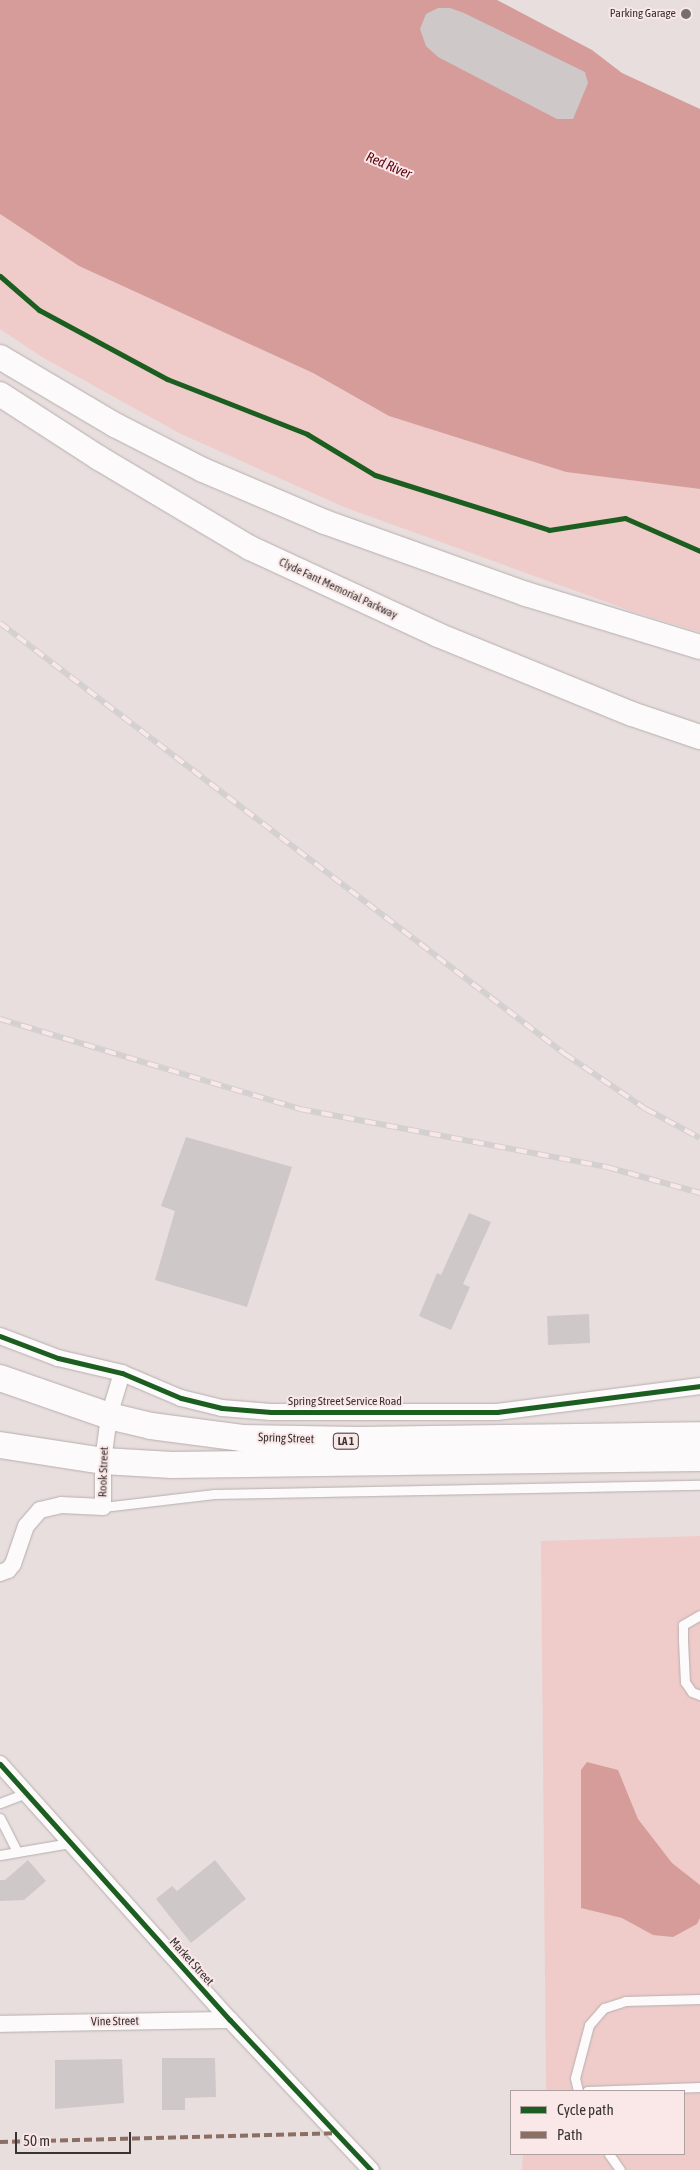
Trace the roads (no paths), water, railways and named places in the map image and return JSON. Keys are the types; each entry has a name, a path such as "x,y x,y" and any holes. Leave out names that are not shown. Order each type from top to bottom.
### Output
{"main road":[{"path":"0,357 115,424 203,470 325,522 526,594 700,647"},
{"name":"Clyde Fant Memorial Parkway","path":"0,394 98,458 250,548 438,635 632,714 700,737"},
{"name":"Spring Street","path":"0,1378 109,1416 196,1433 301,1441 700,1435"},
{"name":"Spring Street","path":"0,1445 103,1461 244,1465 700,1458"}],"street":[{"name":"Spring Street Service Road","path":"0,1336 58,1358 122,1373 181,1398 222,1408 271,1412 497,1412 700,1386"},
{"path":"109,1416 122,1373"},
{"name":"Rook Street","path":"0,1573 8,1570 13,1564 26,1526 40,1510 61,1505 103,1507 103,1461 109,1416"},
{"name":"Market Street","path":"0,1764 230,2020 371,2170"},
{"name":"Vine Street","path":"0,2024 230,2020"}],"lane":[{"path":"103,1507 214,1494 700,1485"},
{"path":"700,1615 683,1625 685,1682 692,1692 700,1695"},
{"path":"0,1803 26,1793"},
{"path":"0,1818 17,1852"},
{"path":"0,1855 70,1843"},
{"path":"578,2090 575,2078 589,2025 604,2008 625,2001 700,1999"},
{"path":"615,2090 700,2087"},
{"path":"610,2155 620,2170"}],"water":[{"name":"Red River","path":"0,0 497,0 592,50 622,73 700,109 700,489 566,472 389,416 313,373 79,266 0,214"},
{"path":"587,1762 618,1770 638,1819 672,1863 700,1885 700,1918 697,1924 673,1937 653,1935 622,1918 581,1908 581,1770"}],"railway":[{"path":"0,623 565,1054 646,1109 700,1138"},
{"path":"0,1019 300,1109 607,1167 700,1193"}],"place":[{"name":"Parking Garage","path":"686,14"}]}
